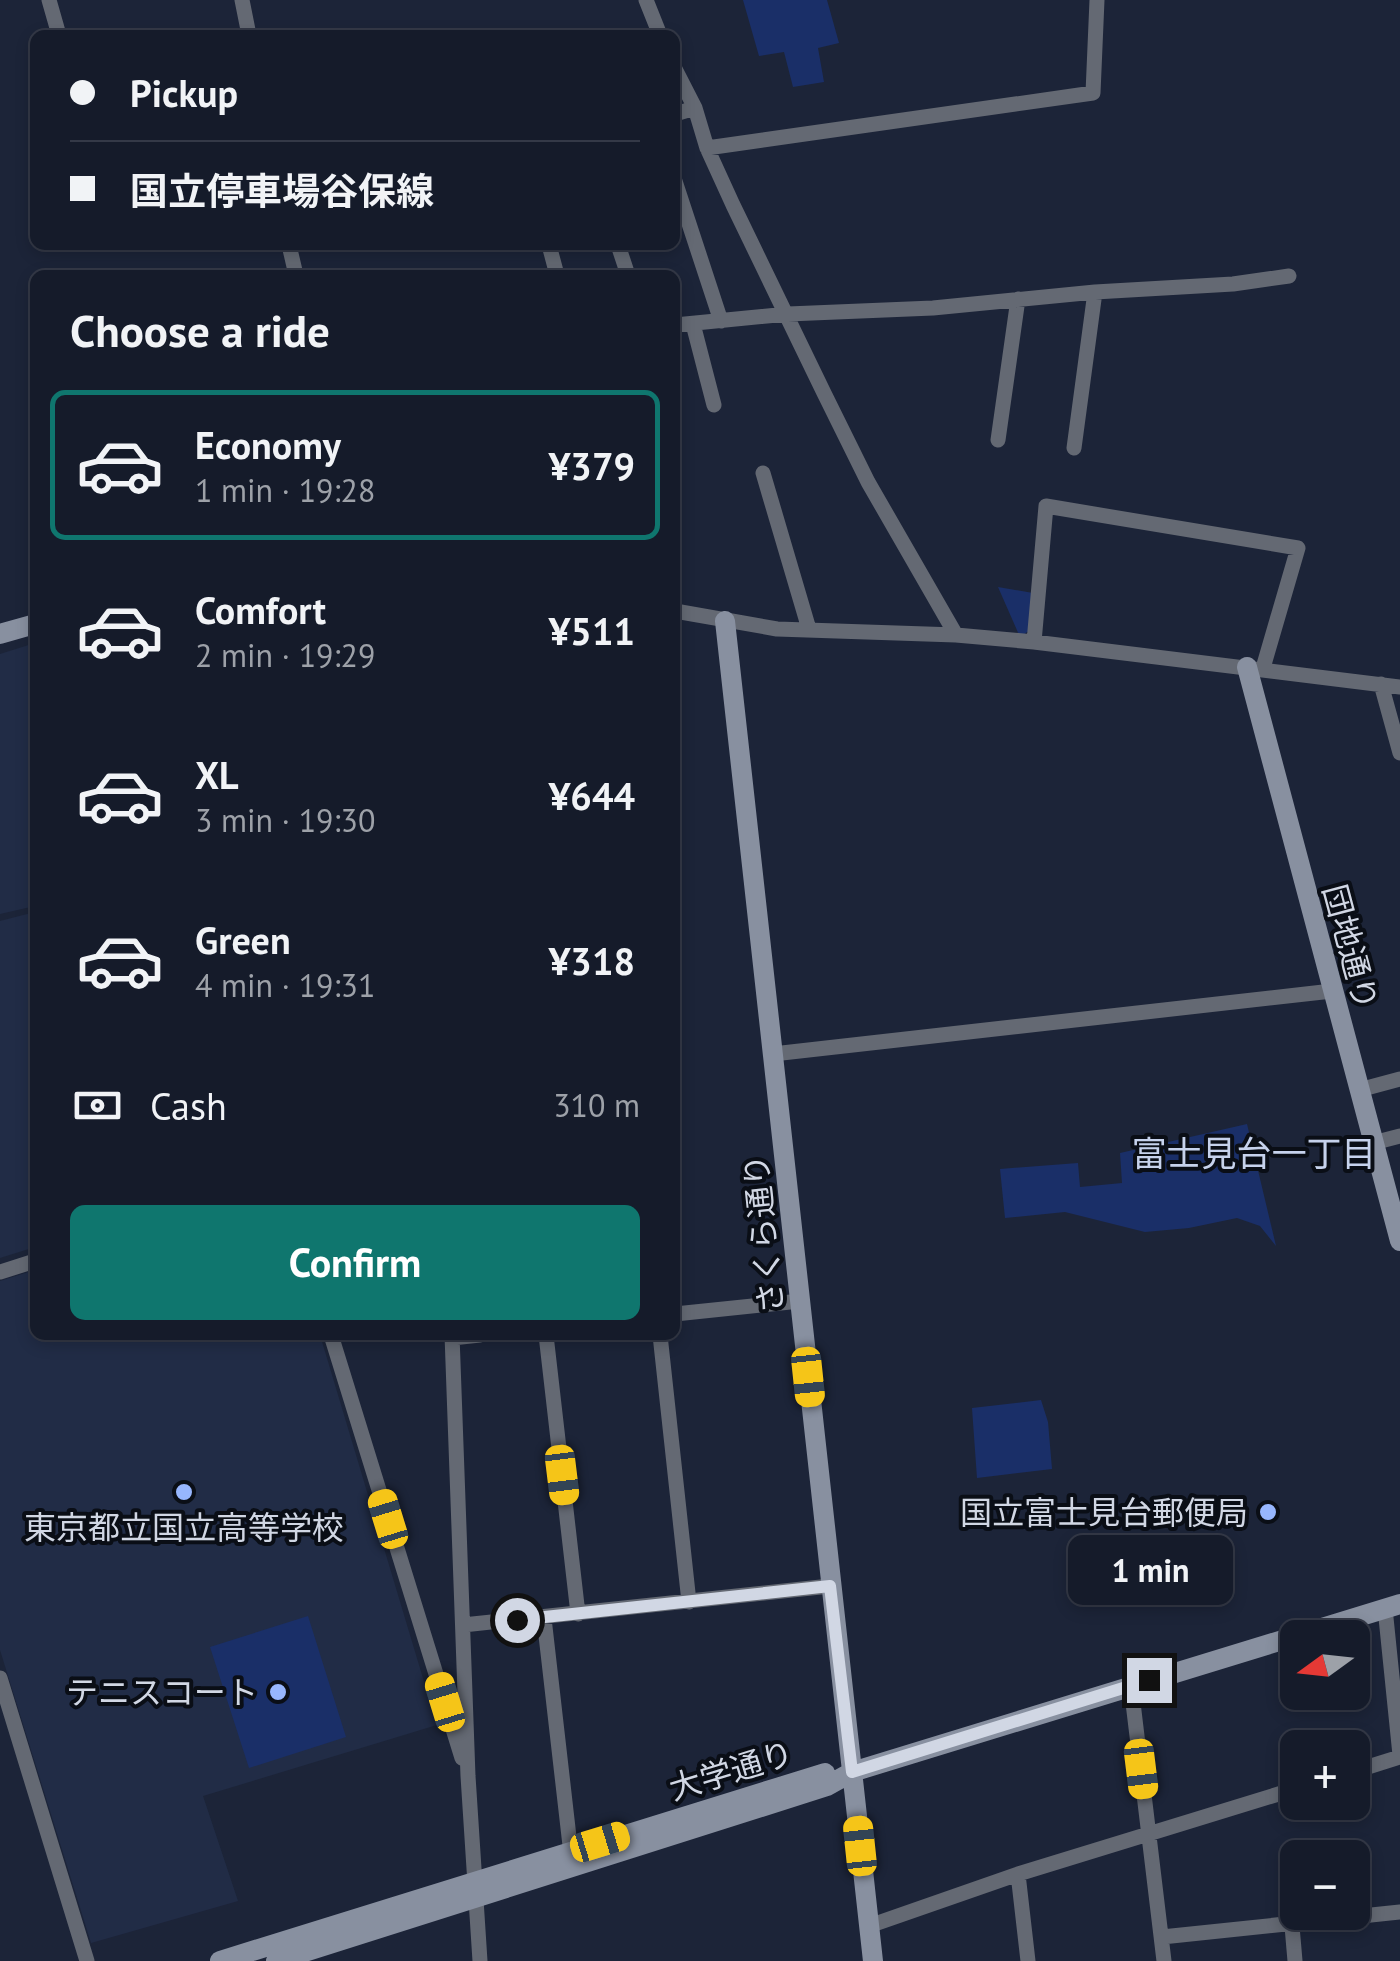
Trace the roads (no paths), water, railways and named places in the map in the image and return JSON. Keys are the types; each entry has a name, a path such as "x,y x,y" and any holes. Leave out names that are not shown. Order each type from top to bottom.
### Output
{"street":[{"path":"49,0 58,30"},
{"path":"242,0 247,30"},
{"path":"646,0 658,30"},
{"path":"707,148 1093,93 1096,0"},
{"path":"680,79 707,148 868,482 956,636"},
{"path":"680,112 694,108"},
{"path":"680,197 722,321"},
{"path":"680,325 788,314 933,308 1233,284 1289,276"},
{"path":"1074,448 1096,292"},
{"path":"998,440 1018,299"},
{"path":"693,324 714,405"},
{"path":"763,473 808,629"},
{"path":"1034,642 1046,506 1298,548 1255,667"},
{"path":"680,612 778,629 1034,642 1400,687"},
{"name":"さくら通り","path":"725,621 873,1961"},
{"path":"0,634 30,625"},
{"name":"団地通り","path":"1255,667 1332,991 1400,1241"},
{"path":"1381,684 1400,753"},
{"path":"773,1054 1332,991"},
{"path":"1358,1090 1400,1080"},
{"path":"1373,1143 1400,1136"},
{"path":"0,1272 30,1263"},
{"path":"680,1313 800,1301"},
{"path":"334,1340 468,1776"},
{"path":"452,1340 468,1776 480,1961"},
{"path":"547,1340 578,1614"},
{"path":"661,1340 688,1602"},
{"path":"463,1626 830,1586"},
{"path":"1370,1766 1400,1756 1392,1606"},
{"name":"大学通り","path":"276,1961 571,1859 827,1786 852,1772 1392,1606"},
{"path":"544,1618 571,1859"},
{"path":"0,1678 87,1961"},
{"path":"1131,1686 1164,1961"},
{"path":"869,1926 1018,1874 1280,1793"},
{"path":"1018,1874 1028,1961"},
{"name":"大学通り","path":"220,1961 474,1890"},
{"path":"1370,1916 1400,1912"},
{"path":"1162,1937 1280,1927"},
{"path":"1292,1930 1296,1961"}],"place":[{"name":"東京都立国立高等学校","path":"184,1492"},
{"name":"国立富士見台郵便局","path":"1268,1512"},
{"name":"テニスコート","path":"278,1692"}],"district":[{"name":"富士見台一丁目","path":"1254,1153"}]}
